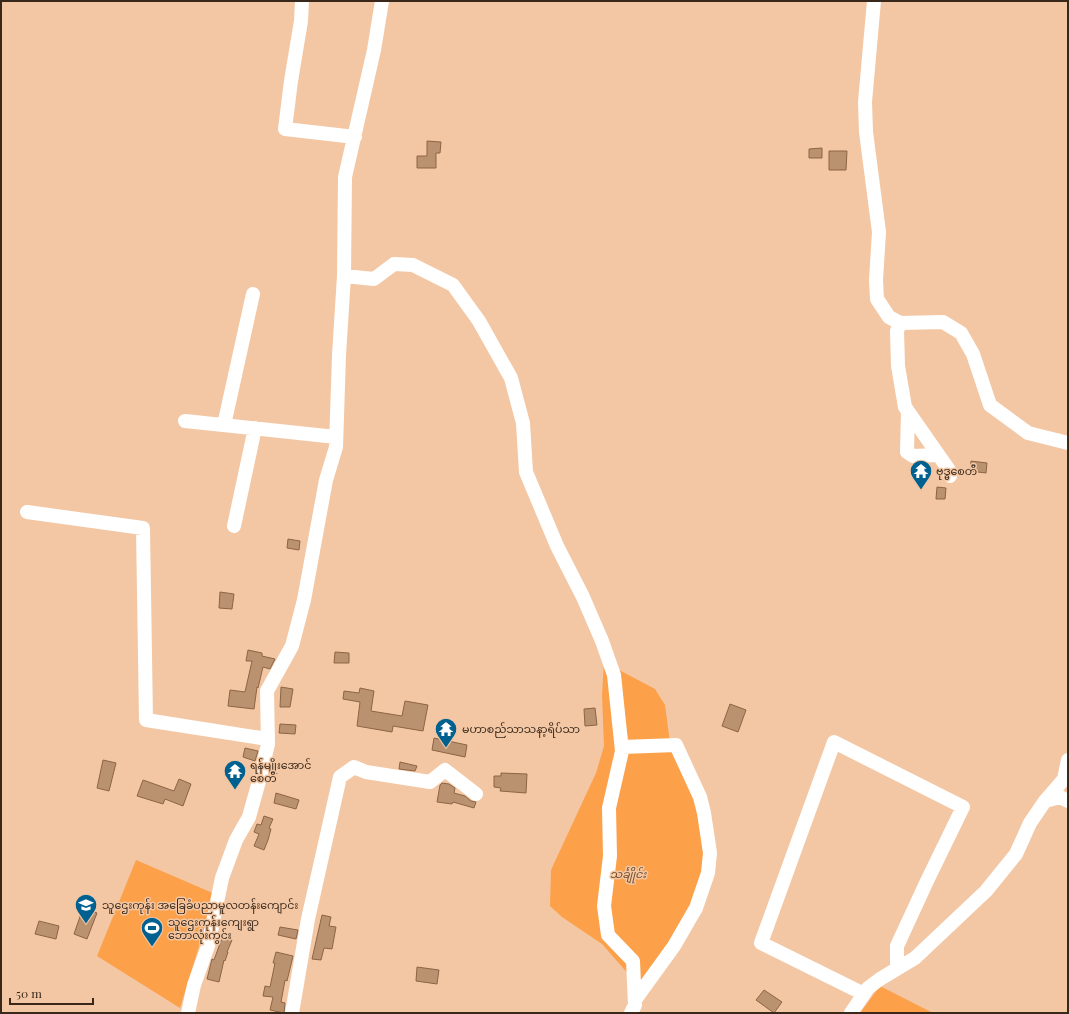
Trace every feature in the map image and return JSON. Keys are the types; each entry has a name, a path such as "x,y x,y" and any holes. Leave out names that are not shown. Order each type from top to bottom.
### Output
{"street":[{"path":"302,1 301,20 285,129 354,137"},
{"path":"188,1013 194,985 208,946 222,878 236,840 249,817 261,774 268,744 267,691 292,646 304,600 326,480 336,447 339,355 344,276 345,176 374,50 382,1"},
{"path":"874,1 865,102 866,132 879,232 876,280 877,299 889,317 900,323 943,322 961,333 973,354 990,405 1028,433 1068,443"},
{"path":"344,276 374,279 394,264 413,265 453,285 479,321 511,378 523,423 526,472 557,546 583,597 614,674 622,751 608,808 610,856 604,906 608,935 633,961 633,1006"},
{"path":"224,425 253,294"},
{"path":"900,323 896,330 898,366 905,407 949,470 950,476"},
{"path":"908,412 907,452 913,456 938,455"},
{"path":"186,420 336,437"},
{"path":"234,526 255,428"},
{"path":"27,512 143,528 146,720 267,739"},
{"path":"864,994 761,943 834,742 963,806 897,946 897,968"},
{"path":"622,747 676,746 700,797 710,853 708,873 696,908 674,946 633,1006"},
{"path":"851,1013 868,988 914,958 986,891 1016,854 1030,823 1045,801 1064,779 1068,760"},
{"path":"292,1013 308,919 340,777 354,767 366,772 430,782 445,770 476,794"},
{"path":"1045,801 1060,797 1068,801"}],"green space":[{"name":"သင်္ချိုင်း","path":"604,662 655,689 665,705 671,750 697,800 705,868 695,902 647,978 637,984 602,944 562,917 550,906 551,870 596,773 604,746 602,695"},
{"path":"136,860 215,894 180,1008 97,956"},
{"path":"880,986 933,1013 860,1013"}],"building":[{"path":"427,141 441,142 440,153 436,153 436,168 417,168 417,156 427,156"},
{"path":"822,148 822,158 809,158 809,149"},
{"path":"829,151 847,151 846,170 829,170"},
{"path":"971,461 987,463 986,473 970,471"},
{"path":"937,487 946,488 945,499 936,499"},
{"path":"288,539 300,541 299,550 287,548"},
{"path":"220,592 234,594 232,609 219,608"},
{"path":"248,650 262,653 262,656 275,659 270,669 263,667 258,688 257,687 254,709 228,706 230,690 245,692 252,661 246,661"},
{"path":"335,652 349,653 349,663 334,663"},
{"path":"281,687 293,689 290,707 280,707"},
{"path":"360,688 374,691 371,711 402,716 405,701 428,705 423,731 393,726 392,732 357,726 360,702 343,699 344,691 359,693"},
{"path":"730,704 746,710 738,732 722,726"},
{"path":"595,708 597,725 585,726 584,709"},
{"path":"280,724 296,725 295,734 279,733"},
{"path":"434,738 467,745 465,757 432,750"},
{"path":"245,748 258,751 255,761 243,757"},
{"path":"103,760 116,763 109,791 97,788"},
{"path":"400,762 417,766 415,771 399,769"},
{"path":"501,773 527,774 526,793 500,791 501,788 494,787 494,776 501,776"},
{"path":"179,779 191,784 183,806 165,799 163,804 137,796 143,780 174,791"},
{"path":"442,783 449,784 455,788 454,793 465,796 471,801 476,802 474,808 453,802 452,804 437,802 440,785"},
{"path":"276,793 299,800 296,809 274,803"},
{"path":"264,816 273,819 269,828 271,829 264,850 254,846 259,834 254,832 257,824 261,825"},
{"path":"83,908 97,913 87,939 74,934"},
{"path":"322,915 331,917 329,926 336,927 332,949 324,948 321,960 312,959"},
{"path":"39,921 59,926 56,939 35,934"},
{"path":"280,927 298,930 296,939 278,935"},
{"path":"222,938 232,940 225,961 224,960 219,982 207,979 212,959 214,960"},
{"path":"276,952 293,956 287,981 285,980 281,1002 285,1003 284,1013 270,1010 273,997 263,996 265,986 270,987"},
{"path":"417,967 439,970 437,984 416,981"},
{"path":"764,990 782,1002 774,1013 756,1000"}],"place":[{"name":"ဗုဒ္ဓစေတီ","path":"921,490"},
{"name":"မဟာစည်သာသနာ့ရိပ်သာ","path":"446,748"},
{"name":"ရန်မျိုးအောင် စေတီ","path":"235,790"},
{"name":"သူဌေးကုန်း အခြေခံပညာမူလတန်းကျောင်း","path":"86,924"},
{"name":"သူဌေးကုန်းကျေးရွာ ဘောလုံးကွင်း","path":"152,948"}]}
